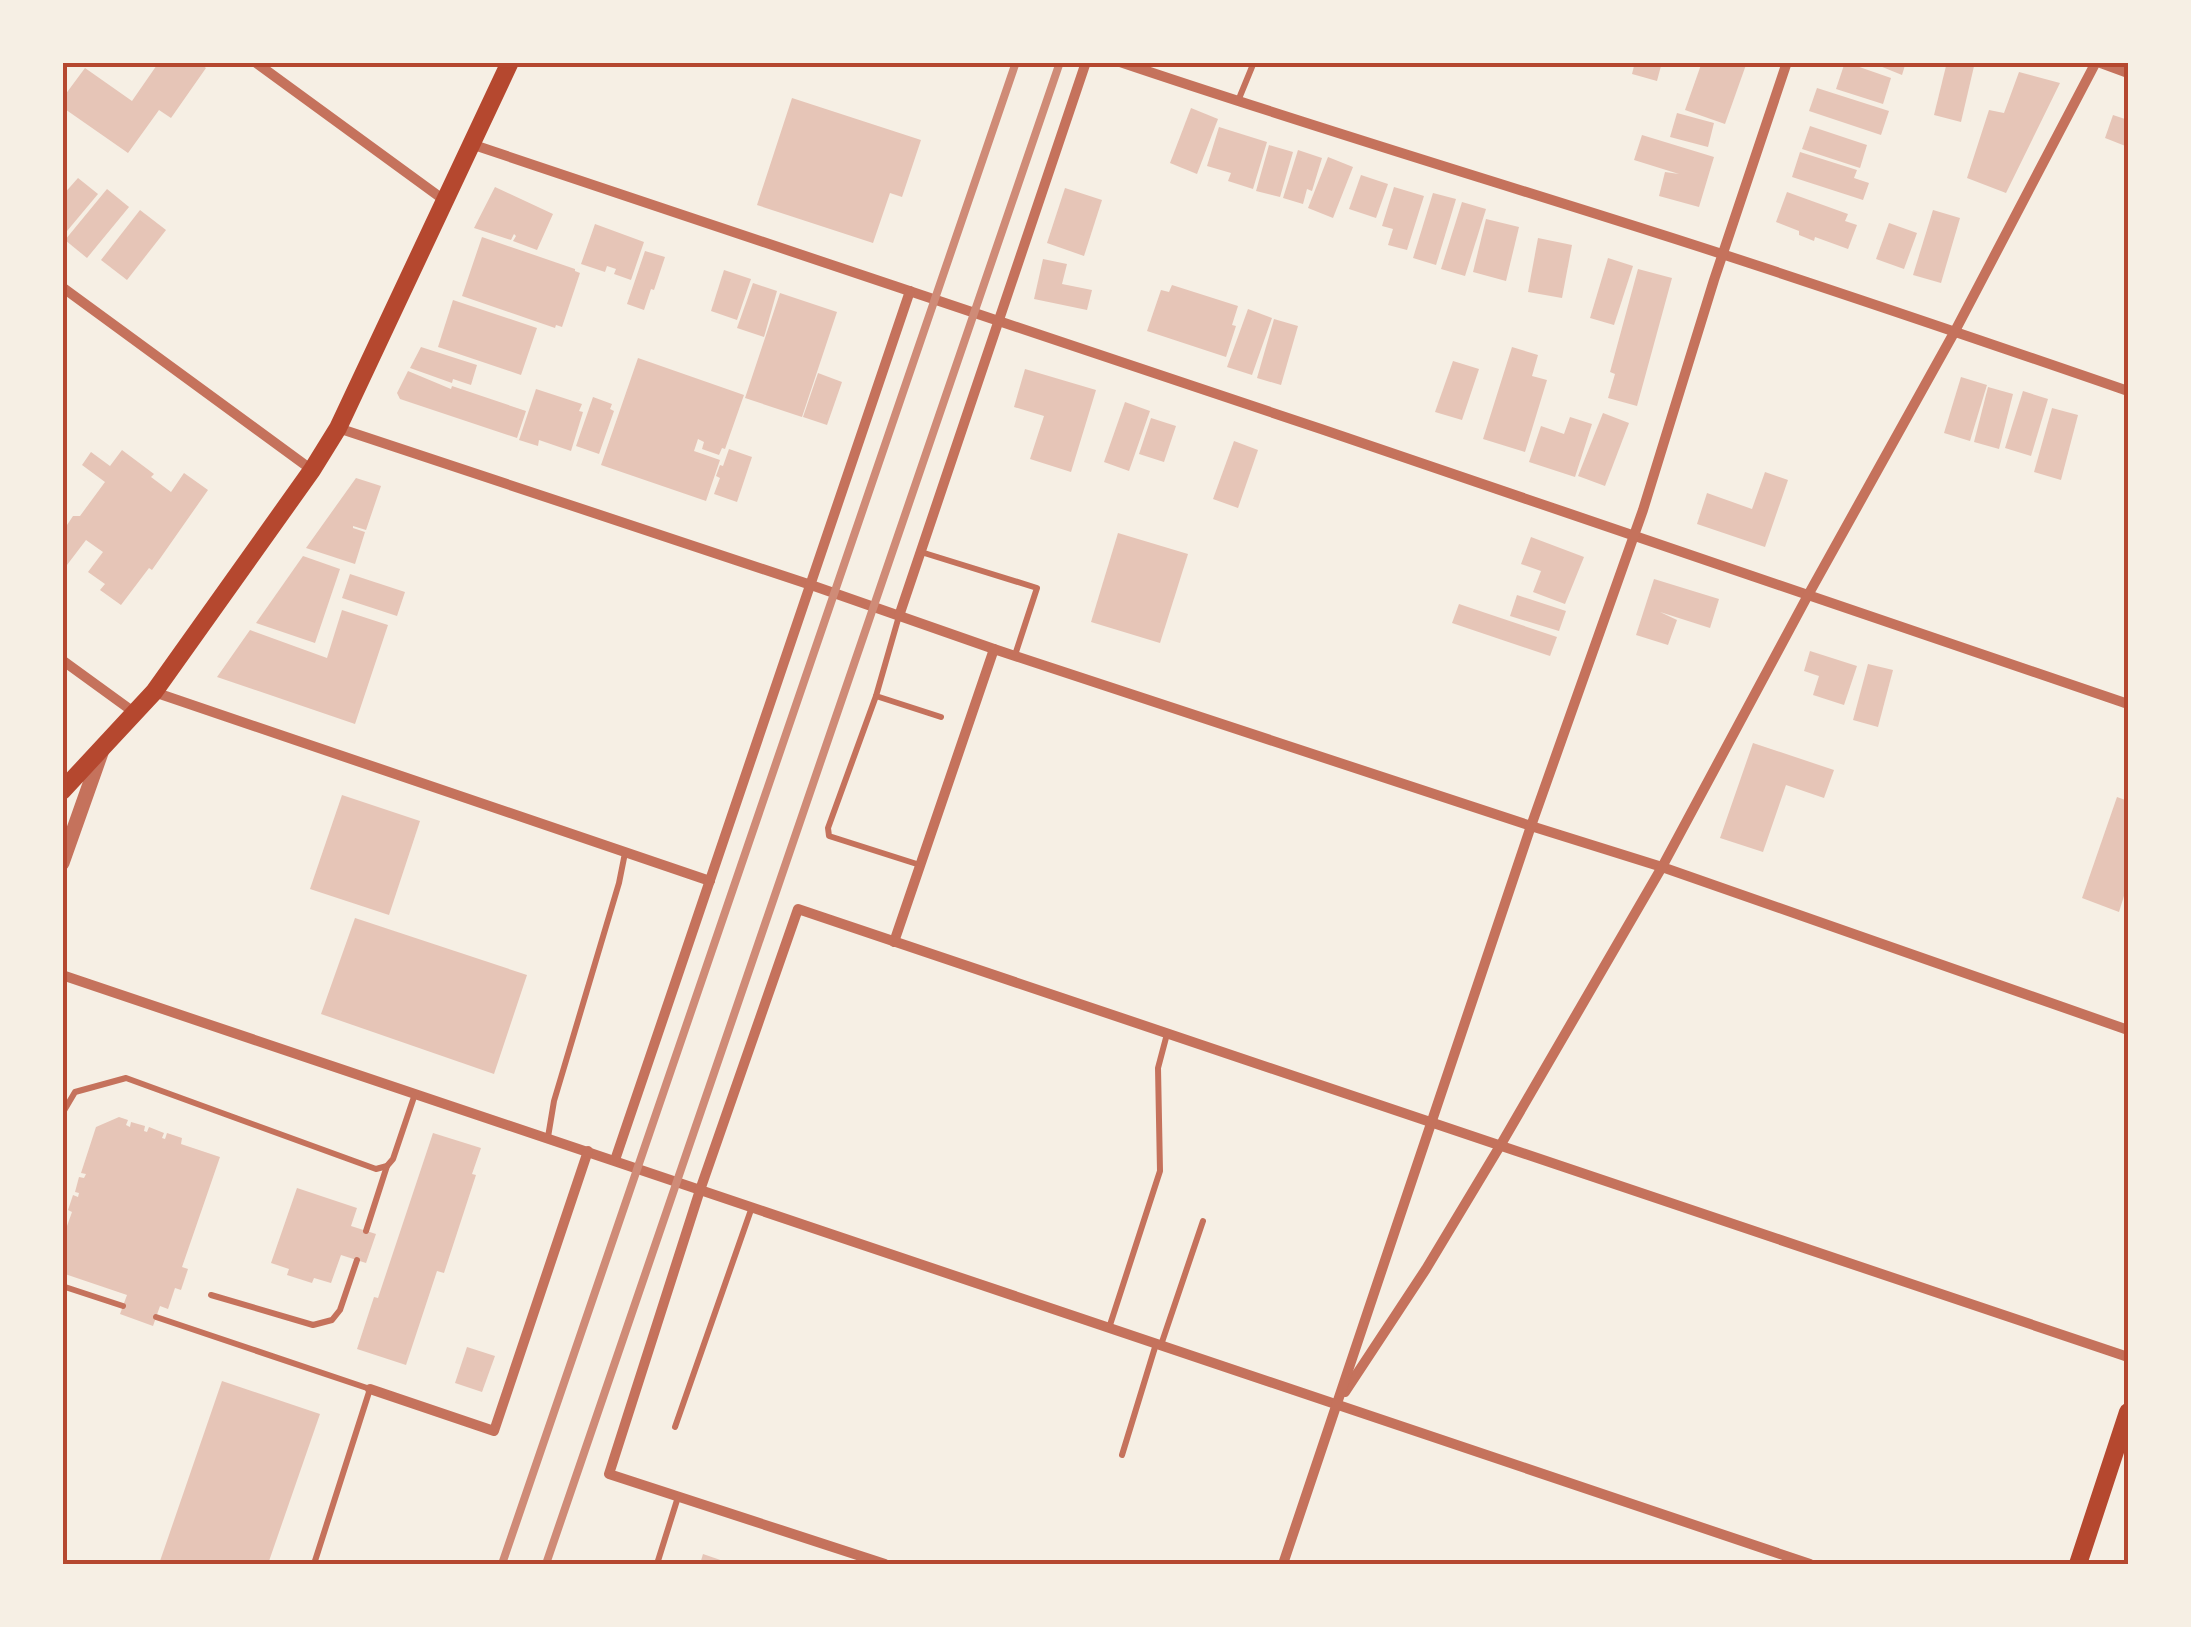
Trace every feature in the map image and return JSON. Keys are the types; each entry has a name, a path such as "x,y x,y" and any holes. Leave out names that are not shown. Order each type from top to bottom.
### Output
{"main road":[{"path":"62,791 154,692 338,428 510,62"},
{"path":"2078,1564 2128,1412"}],"street":[{"path":"255,62 444,200"},
{"path":"899,616 1086,62"},
{"path":"1120,62 1723,254 2128,391"},
{"path":"1283,1564 1531,826 1634,535 1787,62"},
{"path":"1336,1406 1426,1269 1662,867 2097,62 2128,73"},
{"path":"471,144 2128,704"},
{"path":"62,288 312,470"},
{"path":"616,1160 910,291"},
{"path":"338,428 1014,656 1662,867 2128,1030"},
{"path":"894,942 994,649"},
{"path":"62,660 135,714"},
{"path":"154,692 710,880"},
{"path":"62,864 102,750"},
{"path":"885,1564 609,1474 700,1190 798,909 2128,1357"},
{"path":"62,975 1810,1564"},
{"path":"370,1389 494,1431 588,1151"}],"lane":[{"path":"1237,102 1254,62"},
{"path":"920,552 1037,588 1014,656"},
{"path":"899,616 876,696 828,828 829,836 920,865"},
{"path":"876,696 941,717"},
{"path":"548,1138 554,1102 620,883 625,852"},
{"path":"1109,1329 1160,1170 1158,1068 1167,1033"},
{"path":"62,1114 75,1092 126,1078 376,1169 387,1166"},
{"path":"366,1230 415,1092"},
{"path":"675,1427 752,1207"},
{"path":"1122,1456 1203,1221"},
{"path":"211,1295 313,1325 332,1320 340,1310 357,1260"},
{"path":"62,1286 123,1306"},
{"path":"156,1317 370,1389 314,1564"},
{"path":"656,1564 678,1497"}],"building":[{"path":"159,62 198,62 206,68 171,118 159,110 128,153 62,107 62,99 85,68 132,101"},
{"path":"1635,62 1662,62 1657,81 1632,74"},
{"path":"1702,62 1747,62 1725,124 1685,110"},
{"path":"1845,62 1891,78 1883,104 1836,89"},
{"path":"1870,62 1906,62 1902,75"},
{"path":"1947,62 1975,62 1961,122 1934,115"},
{"path":"2019,72 2060,83 2006,193 1967,178 1989,110 2004,113"},
{"path":"1817,88 1889,111 1881,135 1809,111"},
{"path":"792,98 921,140 902,197 890,193 873,243 757,205"},
{"path":"1191,108 1218,119 1197,174 1170,163"},
{"path":"1677,113 1714,123 1708,147 1670,137"},
{"path":"2113,115 2128,120 2128,147 2105,138"},
{"path":"1810,126 1867,145 1860,168 1802,149"},
{"path":"1219,127 1267,142 1253,189 1228,181 1231,173 1207,166"},
{"path":"1642,135 1714,157 1699,207 1659,196 1665,172 1679,174 1634,160"},
{"path":"1269,145 1293,152 1280,197 1256,191"},
{"path":"1298,150 1322,158 1312,191 1307,189 1303,204 1283,198"},
{"path":"1800,152 1857,170 1854,178 1869,183 1863,200 1792,177"},
{"path":"1328,157 1353,167 1333,218 1308,208"},
{"path":"1361,175 1388,184 1376,218 1349,209"},
{"path":"78,178 98,194 62,237 62,196"},
{"path":"495,187 553,214 537,250 513,241 514,234 511,240 474,228"},
{"path":"1394,187 1424,196 1407,250 1388,245 1393,229 1382,226"},
{"path":"1065,188 1102,200 1084,256 1047,243"},
{"path":"107,189 129,207 87,258 65,240"},
{"path":"1787,192 1848,214 1845,221 1857,225 1848,249 1815,237 1814,241 1776,222"},
{"path":"1433,193 1456,199 1436,265 1413,258"},
{"path":"1462,202 1486,209 1465,276 1441,269"},
{"path":"140,210 166,230 127,280 101,260"},
{"path":"1933,210 1960,218 1941,283 1913,275"},
{"path":"1486,219 1519,227 1506,281 1473,272"},
{"path":"1889,223 1917,233 1904,269 1876,259"},
{"path":"595,224 644,242 631,280 614,274 616,269 607,266 605,272 581,264"},
{"path":"482,237 580,273 562,327 555,328 462,296"},
{"path":"1538,238 1572,245 1562,298 1528,292"},
{"path":"645,251 665,257 644,310 627,304"},
{"path":"1608,258 1633,266 1614,325 1590,318"},
{"path":"1043,259 1067,264 1062,284 1092,290 1087,310 1034,299"},
{"path":"1638,269 1672,278 1637,406 1608,398 1615,374 1610,372"},
{"path":"724,270 751,279 737,320 711,311"},
{"path":"753,283 777,291 764,337 737,328"},
{"path":"1172,285 1238,306 1226,357 1147,331 1161,290 1169,292"},
{"path":"780,293 837,312 802,417 745,398"},
{"path":"453,300 537,328 521,375 438,347"},
{"path":"1248,309 1272,318 1252,375 1227,367"},
{"path":"1274,319 1298,326 1281,385 1257,378"},
{"path":"421,347 477,365 471,385 453,379 452,383 410,368"},
{"path":"1512,347 1538,355 1532,376 1547,380 1525,452 1483,439"},
{"path":"638,358 744,395 725,449 719,455 702,449 704,442 698,439 694,451 720,460 706,501 601,465"},
{"path":"1453,361 1479,369 1462,420 1435,412"},
{"path":"1025,369 1096,390 1071,472 1030,459 1044,416 1014,407"},
{"path":"408,371 451,389 452,386 526,411 517,438 400,399 397,393"},
{"path":"818,373 842,382 827,425 803,417"},
{"path":"1961,377 1987,385 1970,441 1944,433"},
{"path":"1988,387 2013,394 1999,449 1974,442"},
{"path":"536,389 582,404 571,451 539,440 538,446 519,440"},
{"path":"2023,391 2048,399 2031,456 2005,448"},
{"path":"593,397 612,404 610,409 614,411 599,454 576,446"},
{"path":"1125,402 1150,411 1129,471 1104,462"},
{"path":"2052,408 2078,415 2061,480 2034,472"},
{"path":"1603,413 1629,423 1605,486 1578,476"},
{"path":"1570,417 1592,424 1575,477 1529,462 1541,426 1564,434"},
{"path":"1151,418 1176,426 1164,462 1139,454"},
{"path":"1234,441 1258,450 1238,508 1213,499"},
{"path":"729,449 752,457 737,502 714,494 720,478 716,476"},
{"path":"122,450 171,492 184,473 208,490 152,570 149,568 121,605 100,590 105,584 88,572 103,552 86,540 67,565 62,563 62,522 67,525 73,516 80,516 105,482 82,465 91,452 110,466"},
{"path":"1765,472 1788,480 1765,547 1697,524 1707,493 1752,509"},
{"path":"356,478 381,486 366,530 353,526 365,532 355,564 306,548"},
{"path":"1118,533 1188,554 1160,643 1091,622"},
{"path":"1531,537 1584,557 1565,604 1533,592 1541,571 1521,564"},
{"path":"303,556 340,569 315,643 256,623"},
{"path":"350,574 405,592 397,616 342,598"},
{"path":"1654,579 1719,599 1710,628 1660,612 1677,620 1668,645 1636,635"},
{"path":"1517,595 1566,611 1559,631 1510,616"},
{"path":"1459,604 1557,637 1550,656 1452,623"},
{"path":"342,610 388,625 355,724 217,677 250,630 327,658"},
{"path":"1810,651 1857,666 1844,705 1813,695 1819,676 1804,671"},
{"path":"1868,664 1893,670 1878,727 1853,720"},
{"path":"1753,743 1834,770 1824,798 1786,785 1763,852 1720,838"},
{"path":"342,795 420,821 389,915 310,889"},
{"path":"2117,797 2128,801 2128,883 2119,912 2082,898"},
{"path":"355,918 527,975 494,1074 321,1014"},
{"path":"119,1117 128,1120 126,1125 130,1127 131,1122 145,1126 147,1132 149,1127 164,1133 165,1139 167,1133 182,1138 181,1144 220,1157 182,1267 188,1269 181,1290 175,1288 168,1309 160,1306 153,1326 120,1314 127,1295 62,1273 62,1240 72,1212 68,1210 73,1195 78,1197 75,1192 79,1177 86,1174 81,1173 96,1127"},
{"path":"433,1133 481,1148 444,1273 437,1271 406,1365 357,1349"},
{"path":"297,1188 357,1208 351,1226 376,1234 366,1263 341,1255 331,1283 314,1278 312,1283 287,1275 289,1269 271,1263"},
{"path":"467,1347 495,1356 482,1392 455,1383"},
{"path":"222,1381 320,1414 268,1564 159,1564"},
{"path":"703,1554 732,1564 700,1564"}],"railway":[{"path":"502,1564 1016,62"},
{"path":"546,1564 1060,62"}]}
